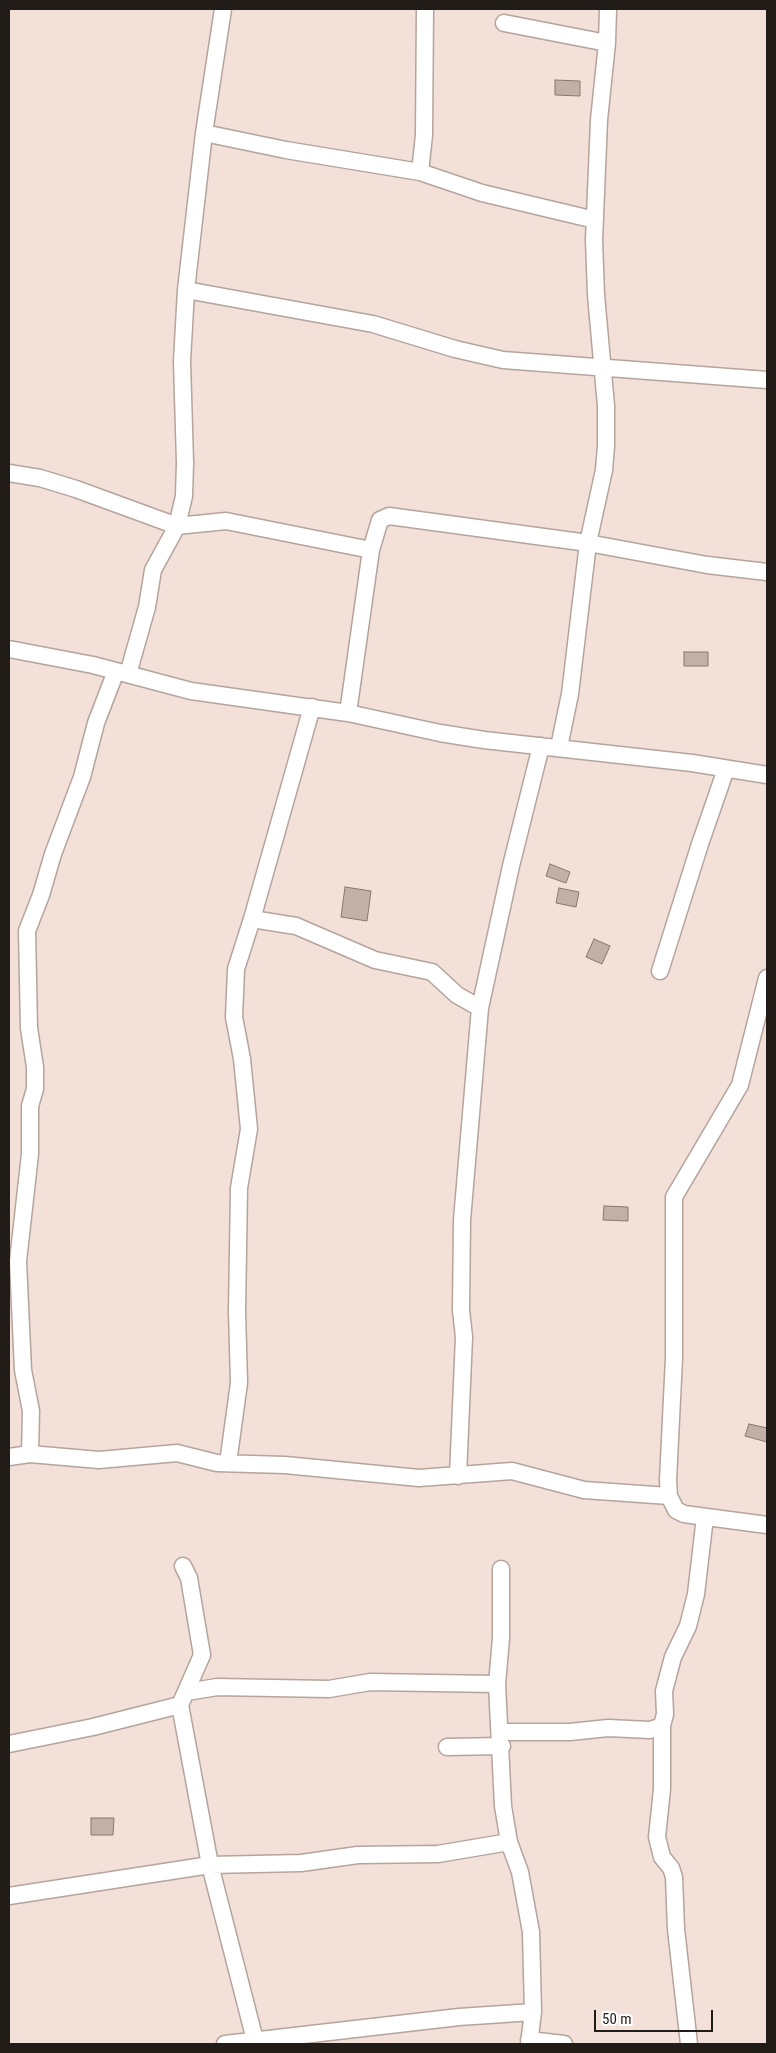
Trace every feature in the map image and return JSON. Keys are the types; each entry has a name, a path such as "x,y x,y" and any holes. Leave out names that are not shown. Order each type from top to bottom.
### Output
{"street":[{"path":"30,1454 31,1411 23,1370 18,1261 30,1154 30,1106 35,1089 35,1067 29,1028 27,931 82,777 96,723 122,672 147,606 153,570 177,526 184,496 182,361 186,290 204,133 223,9"},
{"path":"420,172 424,136 425,9"},
{"path":"559,747 570,694 588,544 604,470 606,406 596,296 595,220 608,9"},
{"path":"504,23 607,43"},
{"path":"204,133 286,150 420,172 482,193 595,220"},
{"path":"186,290 373,324 455,349 503,360 767,380"},
{"path":"9,473 40,478 76,489 177,526 226,521 371,550"},
{"path":"348,713 371,550 380,520 389,516 588,544 707,565 767,572"},
{"path":"9,648 122,672 191,691 348,713 440,733 767,774"},
{"path":"228,1463 239,1383 237,1311 239,1188 249,1129 242,1059 234,1017 236,969 252,920 312,707"},
{"path":"458,1476 464,1337 461,1310 462,1220 480,1008 511,866 542,746"},
{"path":"660,971 726,769"},
{"path":"252,920 296,926 375,960 432,972 457,996 480,1008"},
{"path":"767,978 740,1084 674,1197 674,1358 668,1480 669,1496 676,1510 684,1514 767,1525"},
{"path":"9,1457 30,1454 99,1460 177,1454 228,1463 295,1466 419,1478 512,1471 584,1490 669,1496"},
{"path":"689,2044 676,1929 674,1877 671,1868 662,1856 657,1837 662,1789 664,1691 673,1657 688,1626 696,1594 705,1517"},
{"path":"183,1566 190,1578 202,1655 183,1699 210,1866 256,2043"},
{"path":"501,1569 501,1638 497,1684 502,1739 503,1806 509,1842 520,1872 531,1932 533,2012 529,2042 564,2044"},
{"path":"9,1744 93,1727 217,1687 322,1689 370,1682 497,1684"},
{"path":"447,1746 608,1728 650,1730 662,1726"},
{"path":"9,1896 210,1866 300,1863 358,1855 438,1854 509,1842"},
{"path":"224,2044 256,2043 459,2017 533,2012"}],"building":[{"path":"555,80 580,81 580,96 555,95"},
{"path":"684,652 708,652 708,666 684,666"},
{"path":"550,864 570,872 566,883 546,876"},
{"path":"345,887 371,891 367,921 341,917"},
{"path":"559,888 579,892 576,907 556,903"},
{"path":"594,939 610,946 602,964 586,957"},
{"path":"604,1206 628,1207 628,1221 603,1220"},
{"path":"749,1424 767,1428 767,1442 745,1436"},
{"path":"91,1818 114,1818 113,1835 91,1835"}]}
